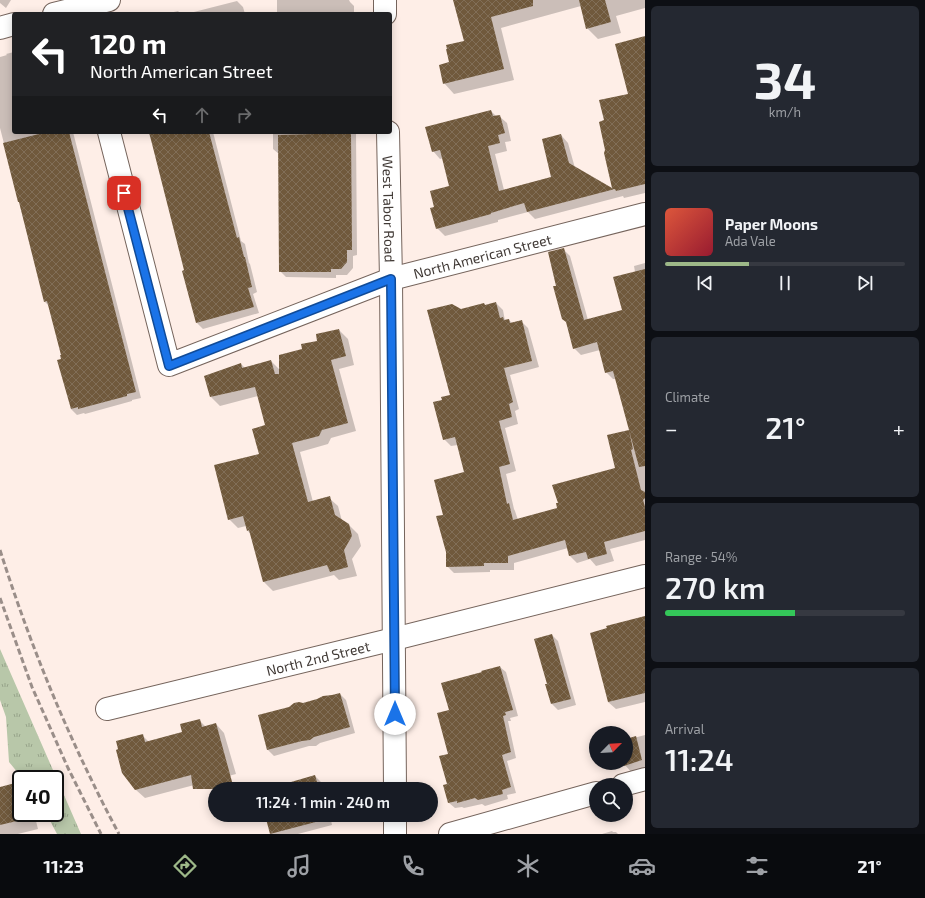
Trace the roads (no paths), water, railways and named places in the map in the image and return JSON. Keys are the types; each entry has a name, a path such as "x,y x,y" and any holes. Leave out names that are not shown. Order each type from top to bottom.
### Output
{"street":[{"path":"61,12 110,0"},
{"path":"385,0 385,12"},
{"path":"0,28 12,25"},
{"name":"North American Street","path":"110,134 169,366 391,279 645,214"},
{"name":"West Tabor Road","path":"388,134 391,279 395,782"},
{"name":"North 2nd Street","path":"106,709 645,576"},
{"path":"633,782 645,779"},
{"path":"450,834 589,794"},
{"path":"395,822 396,834"}],"railway":[{"path":"0,550 31,639 66,726 99,796 119,834"},
{"path":"0,598 32,687 68,768 101,834"}]}
